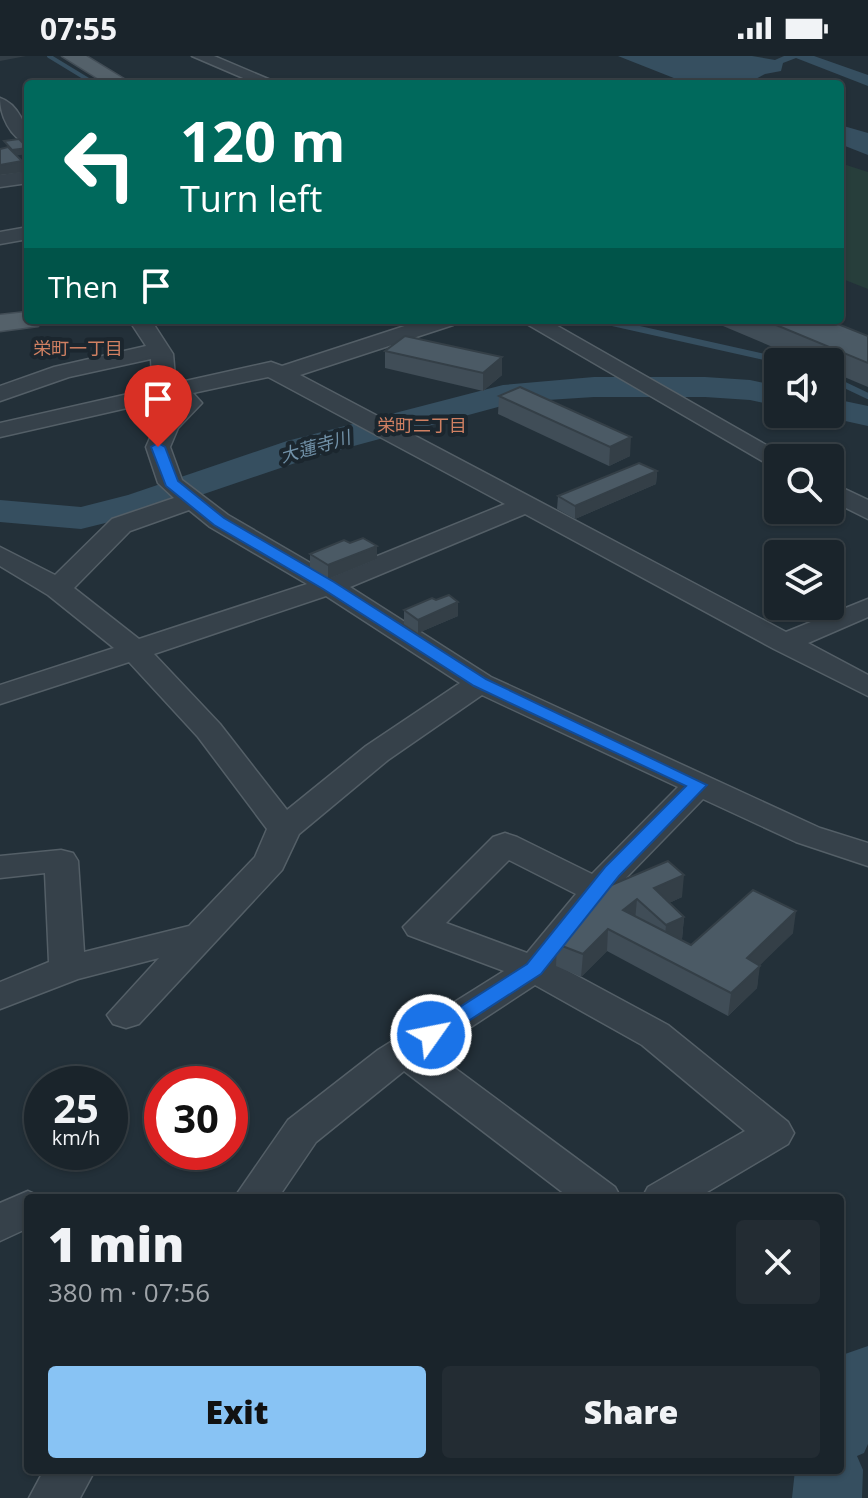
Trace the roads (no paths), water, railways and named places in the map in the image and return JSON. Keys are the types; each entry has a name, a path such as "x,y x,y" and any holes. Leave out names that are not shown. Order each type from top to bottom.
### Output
{"main road":[{"path":"72,56 115,80"},
{"path":"0,323 24,320"}],"street":[{"path":"200,56 262,80"},
{"path":"230,80 249,75"},
{"path":"0,103 24,134"},
{"path":"0,142 24,139"},
{"path":"0,181 24,178"},
{"path":"0,238 24,234"},
{"path":"143,324 159,350 164,379 190,403 167,425 158,447 171,483 219,521 329,586 480,683 808,835 868,855"},
{"path":"0,430 275,372 432,324"},
{"path":"538,324 764,452"},
{"path":"0,394 62,372 159,350"},
{"path":"275,372 868,687"},
{"path":"844,498 868,511"},
{"path":"58,588 121,525 192,500"},
{"path":"0,695 329,586 525,505"},
{"path":"0,555 58,588 136,651 231,753 284,829"},
{"path":"784,643 868,607"},
{"path":"126,1015 270,862 284,829 377,753 480,683"},
{"path":"258,1194 302,1131 406,1052 534,969 596,890 698,785"},
{"path":"596,890 505,844 421,927 534,969 655,1035 774,1133 670,1194"},
{"path":"0,867 61,861 67,969"},
{"path":"0,996 67,969 201,935"},
{"path":"406,1052 595,1194"},
{"path":"0,1224 24,1209"},
{"path":"53,1498 68,1474"}],"water":[{"path":"618,56 752,56 775,60 784,56 814,56 868,75 868,86 796,58 783,63 781,71 754,80 679,80"},
{"path":"844,126 868,133 868,155 844,146"}],"waterway":[{"path":"49,56 88,80"},
{"path":"617,324 764,357"},
{"path":"844,385 868,396"},
{"name":"大蓮寺川","path":"0,511 81,518 141,503 300,449 515,392 594,387 705,387 764,393"},
{"name":"大蓮寺川","path":"844,411 868,416"},
{"path":"844,1420 854,1391 868,1374"},
{"path":"827,1498 829,1474"}],"district":[{"name":"栄町一丁目","path":"78,348"},
{"name":"栄町二丁目","path":"422,425"}]}
